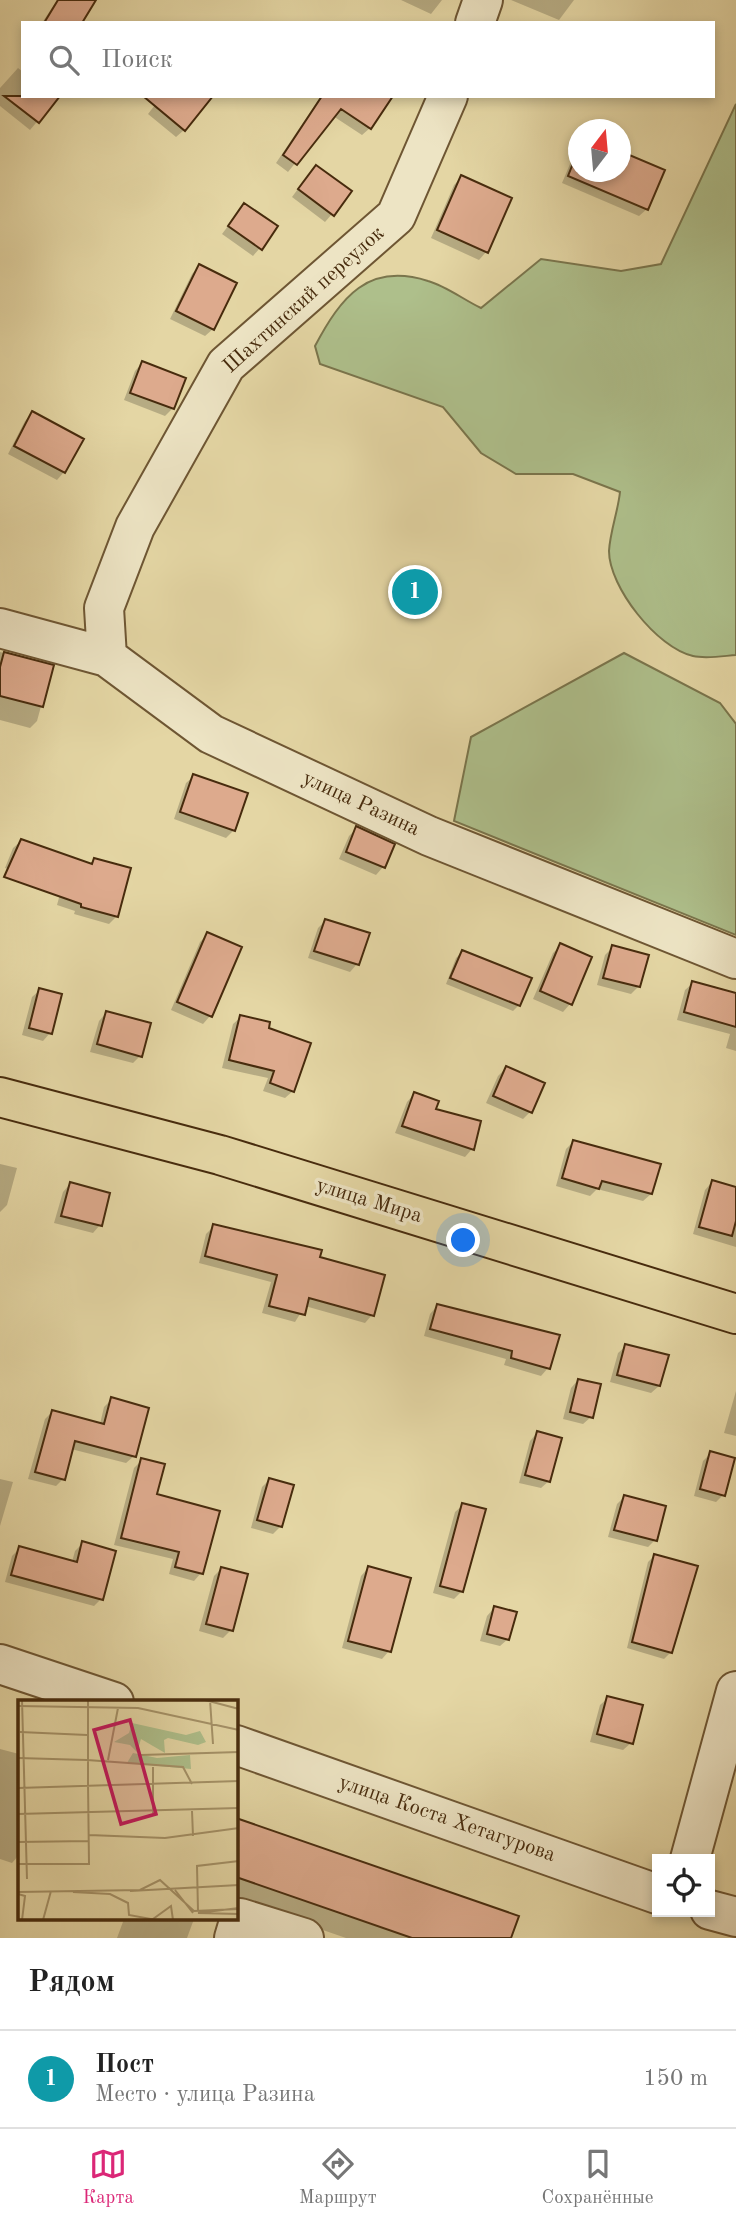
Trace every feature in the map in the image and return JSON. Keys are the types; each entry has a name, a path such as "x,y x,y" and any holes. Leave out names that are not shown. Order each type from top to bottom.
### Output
{"main road":[{"name":"улица Мира","path":"0,1097 220,1155 736,1314"}],"street":[{"path":"476,21 484,0"},
{"name":"Шахтинский переулок","path":"107,657 104,608 135,527 226,365 396,216 447,98"},
{"name":"улица Разина","path":"0,628 107,657 211,734 429,836 736,959"},
{"path":"0,1664 108,1700"},
{"path":"691,1854 736,1691"},
{"name":"улица Коста Хетагурова","path":"238,1746 652,1892"},
{"path":"715,1911 736,1917"},
{"path":"234,1938 240,1918 304,1938"}],"green space":[{"path":"736,104 736,655 703,657 679,651 651,629 626,598 617,581 609,551 620,492 573,474 516,474 481,453 443,407 320,364 315,346 346,299 373,280 389,276 407,276 435,283 481,308 541,259 621,271 661,264"},
{"path":"624,653 720,703 736,724 736,935 454,821 471,737"}],"building":[{"path":"58,0 96,0 83,21 45,21"},
{"path":"4,96 58,98 39,123"},
{"path":"145,98 211,98 185,131"},
{"path":"321,98 392,98 371,129 341,109 297,165 283,155"},
{"path":"631,156 665,170 648,210 582,182 631,182"},
{"path":"316,165 352,191 334,216 298,189"},
{"path":"461,175 512,198 488,253 437,230"},
{"path":"244,203 278,226 262,250 228,226"},
{"path":"199,264 237,283 214,330 176,311"},
{"path":"142,361 186,378 174,409 130,393"},
{"path":"32,411 84,439 65,473 14,446"},
{"path":"4,652 54,665 43,707 0,696 0,667"},
{"path":"193,774 248,793 235,831 180,812"},
{"path":"356,826 395,844 385,868 346,852"},
{"path":"21,839 92,864 94,858 131,868 118,917 81,907 81,904 4,877"},
{"path":"325,919 370,933 359,965 314,951"},
{"path":"207,932 242,947 212,1017 177,1002"},
{"path":"560,943 592,957 572,1005 540,991"},
{"path":"612,945 649,955 640,987 603,978"},
{"path":"462,950 532,978 520,1006 450,978"},
{"path":"692,981 736,993 736,1027 684,1012"},
{"path":"39,988 62,994 52,1034 29,1028"},
{"path":"106,1011 151,1023 142,1057 97,1044"},
{"path":"240,1015 270,1022 269,1028 311,1043 294,1092 270,1083 274,1071 229,1060"},
{"path":"506,1066 545,1083 532,1113 493,1096"},
{"path":"414,1092 439,1101 436,1109 481,1121 474,1150 402,1126"},
{"path":"573,1140 661,1164 652,1194 602,1181 599,1189 562,1178"},
{"path":"712,1180 736,1187 736,1221 732,1236 699,1227"},
{"path":"70,1182 110,1193 102,1226 61,1216"},
{"path":"213,1224 322,1250 320,1257 385,1275 374,1316 309,1298 305,1315 269,1306 277,1275 205,1256"},
{"path":"437,1304 560,1335 550,1369 511,1358 512,1351 430,1329"},
{"path":"625,1344 669,1355 660,1386 617,1375"},
{"path":"578,1379 601,1384 593,1418 570,1412"},
{"path":"111,1397 149,1408 136,1457 75,1441 65,1480 35,1472 52,1410 104,1424"},
{"path":"537,1431 562,1438 550,1482 525,1475"},
{"path":"710,1451 735,1458 725,1496 700,1489"},
{"path":"141,1458 165,1464 157,1494 220,1511 203,1574 175,1567 179,1552 121,1538"},
{"path":"269,1478 294,1485 282,1527 257,1520"},
{"path":"624,1495 666,1506 657,1541 614,1530"},
{"path":"462,1503 486,1509 463,1592 440,1586"},
{"path":"82,1541 116,1551 103,1600 11,1575 19,1546 77,1562"},
{"path":"654,1554 698,1566 672,1653 632,1642"},
{"path":"368,1566 411,1578 391,1652 348,1641"},
{"path":"221,1567 248,1574 233,1631 206,1624"},
{"path":"494,1606 517,1612 509,1640 487,1634"},
{"path":"607,1696 643,1705 633,1744 597,1734"},
{"path":"238,1819 519,1916 511,1938 412,1938 238,1878"}],"place":[{"name":"Пост","path":"415,592"}]}
